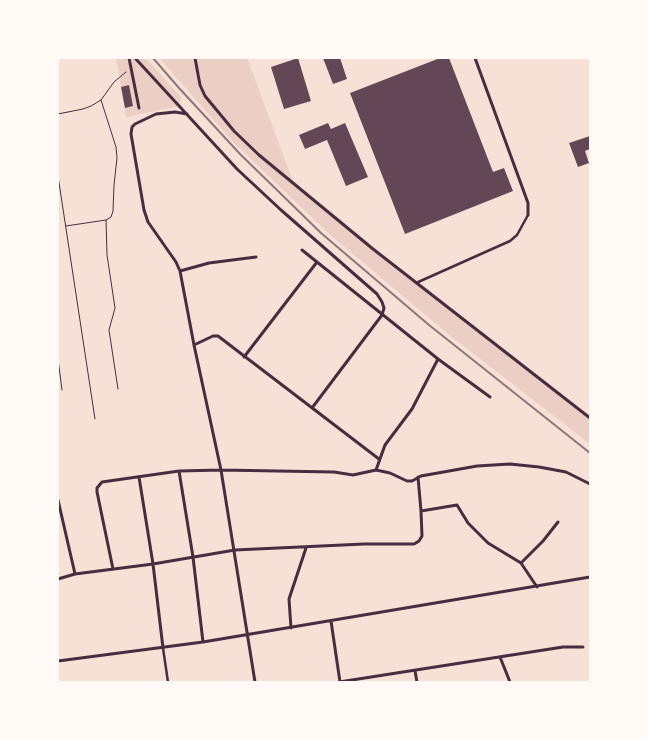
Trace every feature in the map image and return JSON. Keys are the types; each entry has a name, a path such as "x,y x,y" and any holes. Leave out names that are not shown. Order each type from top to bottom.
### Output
{"street":[{"path":"129,58 139,108"},
{"path":"135,58 238,169 280,210 377,294 384,308 382,315 312,408"},
{"path":"195,58 200,86 205,96 234,131 259,155 416,283 590,418"},
{"path":"416,283 510,241 517,235 528,215 528,203 475,58"},
{"path":"187,114 175,112 156,114 135,124 131,134 144,210 148,222 176,262 180,271 221,470 255,682"},
{"path":"302,250 438,359 490,397"},
{"path":"180,271 209,263 256,257"},
{"path":"244,357 317,262"},
{"path":"194,345 213,336 218,336 379,459"},
{"path":"376,470 385,446 412,409 438,359"},
{"path":"113,569 97,492 102,482 179,471 221,470 334,472 352,475 376,470 412,481 418,477 478,466 526,465 566,472 590,484"},
{"path":"179,471 193,557 203,642"},
{"path":"139,477 153,564 168,682"},
{"path":"58,579 75,574 153,564 235,550 364,544 414,544 422,536 418,477"},
{"path":"58,500 75,574"},
{"path":"421,511 457,505 468,523 488,543 521,563 537,587"},
{"path":"521,563 543,541 558,522"},
{"path":"291,628 289,599 306,548"},
{"path":"58,661 248,635 590,578"},
{"path":"331,621 339,682 563,646 583,647"},
{"path":"500,657 510,682"},
{"path":"415,670 417,682"}],"path":[{"path":"58,114 83,109 101,100 114,82 132,69"},
{"path":"65,226 106,220 111,217 114,211 114,184 117,158 113,137 101,100"},
{"path":"58,176 95,420"},
{"path":"106,220 107,254 115,308 109,330 118,389"},
{"path":"58,359 62,390"}],"shaded area":[{"path":"116,58 146,58 181,97 180,106 126,117"},
{"path":"159,58 247,58 294,184 373,249 590,418 590,444 448,334 327,232 233,142"}],"building":[{"path":"298,58 311,101 284,109 271,67"},
{"path":"323,58 340,58 347,79 333,84"},
{"path":"440,58 449,58 493,172 504,168 513,191 405,234 350,93"},
{"path":"129,85 133,106 125,108 121,87"},
{"path":"328,123 331,129 345,123 368,177 346,186 327,140 305,149 299,135"},
{"path":"590,136 590,149 585,151 589,163 578,167 569,143"}],"railway":[{"path":"153,58 240,154 321,233 429,325 590,453"}]}
